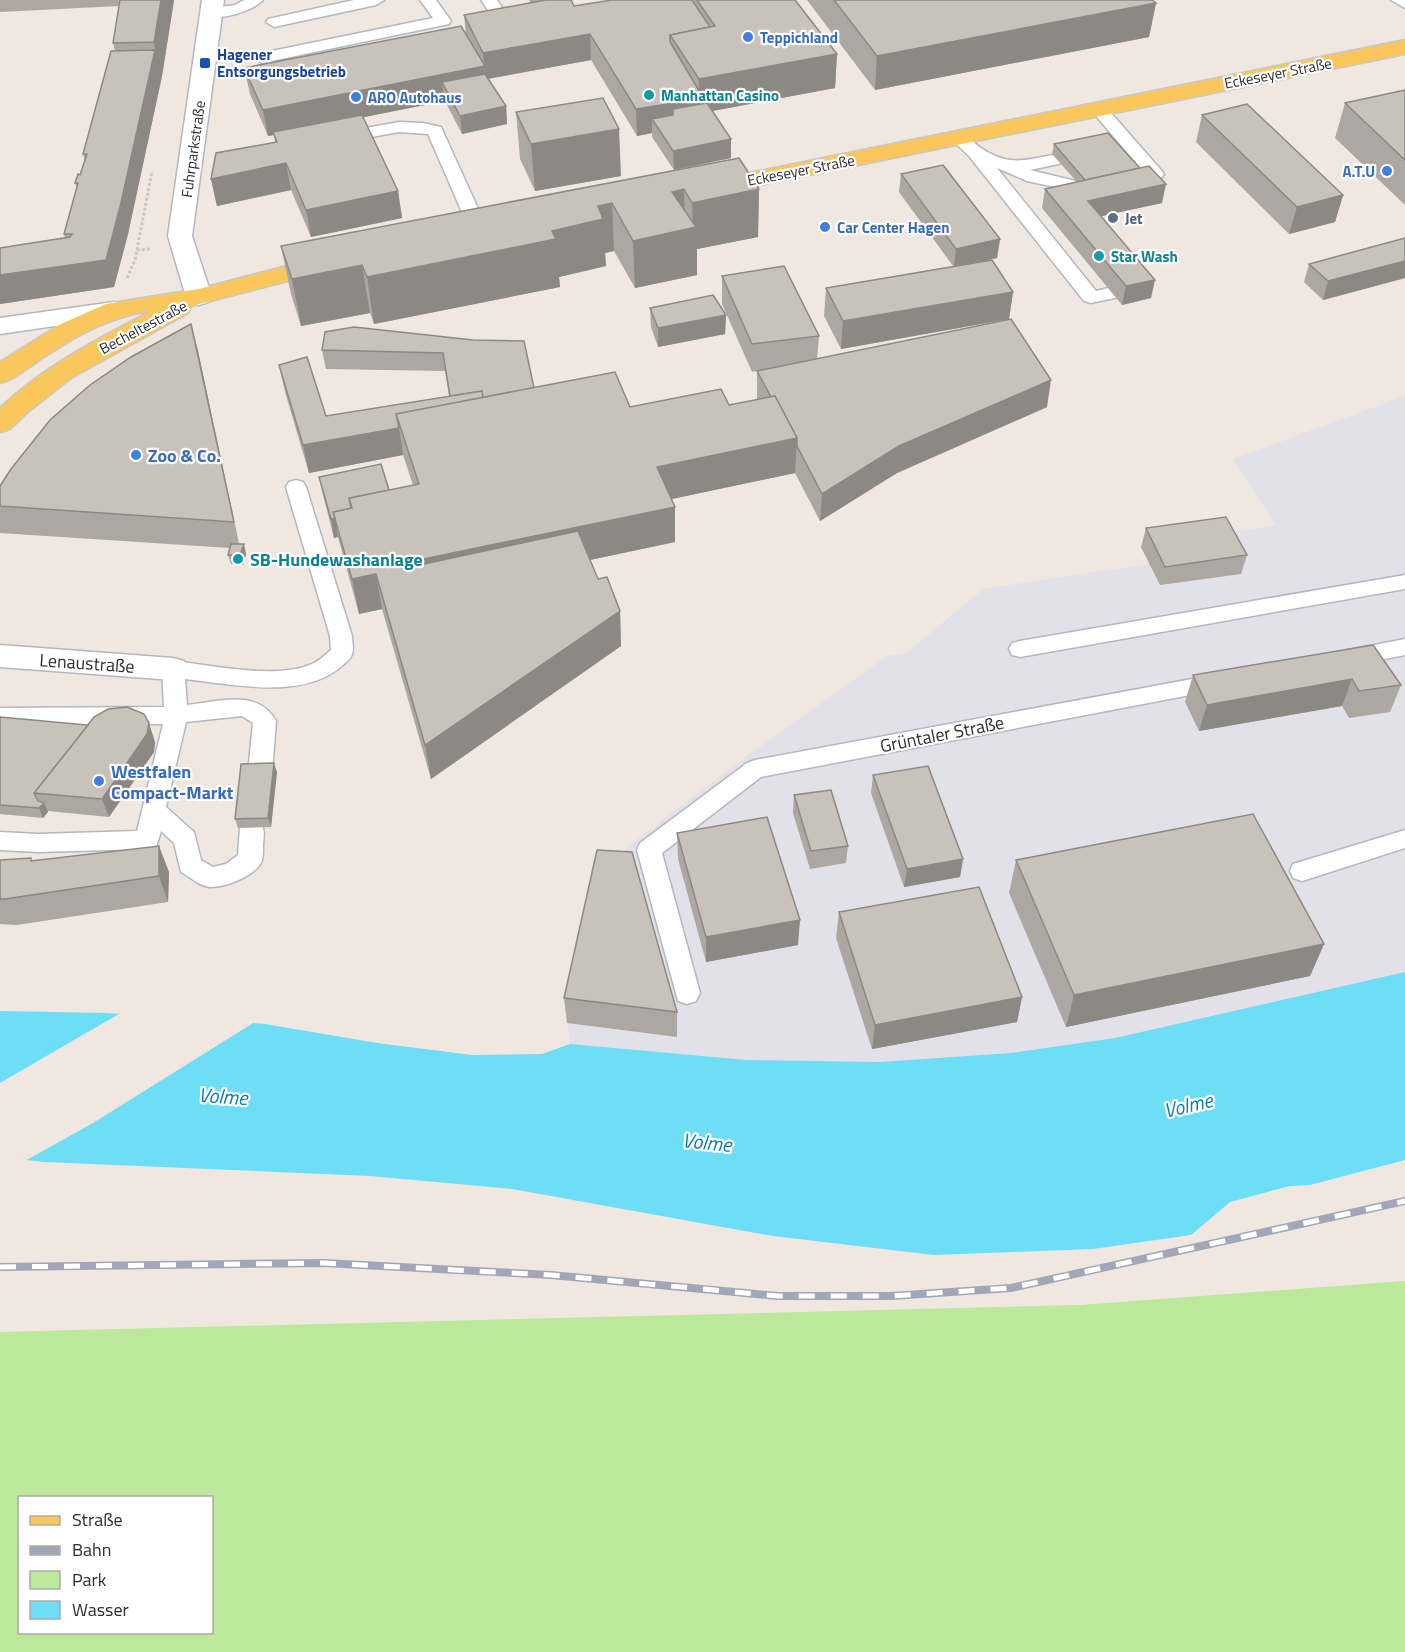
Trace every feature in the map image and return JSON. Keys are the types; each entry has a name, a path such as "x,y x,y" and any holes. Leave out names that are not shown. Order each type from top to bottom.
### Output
{"main road":[{"name":"Fuhrparkstraße","path":"199,297 180,236 212,6"},
{"name":"Eckeseyer Straße","path":"689,192 967,145 1098,109 1405,47"},
{"path":"199,297 266,278 352,258"},
{"name":"Becheltestraße","path":"0,375 27,355 67,332 114,310 199,297"},
{"name":"Becheltestraße","path":"0,423 16,406 57,375 199,297"},
{"path":"0,326 114,310"},
{"name":"Lenaustraße","path":"0,656 173,669"}],"lane":[{"path":"212,6 239,9 255,0"},
{"path":"274,22 376,0"},
{"path":"262,58 443,21 428,0"},
{"path":"489,0 501,19"},
{"path":"1399,0 1405,3"},
{"path":"1098,109 1131,159"},
{"path":"323,136 339,138 415,127 435,131 480,233"},
{"path":"967,145 1012,168 1033,177 1067,176 1012,168"},
{"path":"967,145 1091,297 1112,293"},
{"path":"0,841 38,843 147,840 176,715 173,669 284,679 302,677 322,670 342,652 341,636 296,487"},
{"path":"1020,649 1405,582"},
{"path":"1324,662 1405,647"},
{"name":"Grüntaler Straße","path":"687,993 649,850 755,769 1242,677"},
{"path":"0,716 176,715 243,707 256,712 265,721 260,773"},
{"path":"154,810 185,839 190,866 210,877 233,872 250,860 252,828"},
{"path":"1302,871 1405,839"}],"shaded area":[{"path":"1405,396 1405,972 1115,1038 1011,1053 880,1062 746,1060 570,1044 567,1023 599,876 631,844 751,753 887,656 905,654 983,589 1149,564 1141,547 1276,525 1233,459"}],"green space":[{"path":"1405,1281 1405,1652 0,1652 0,1332 1080,1305"}],"water":[{"name":"Volme","path":"1405,972 1405,1160 1310,1185 1290,1186 1230,1202 1191,1235 1093,1249 934,1255 773,1236 512,1189 370,1176 44,1162 0,1157 0,1011 107,1013 265,1024 377,1043 472,1055 542,1054 570,1044 746,1060 880,1062 1011,1053 1115,1038"}],"pier":[{"path":"124,1011 258,1020 93,1123 23,1162 0,1160 0,1083"}],"building":[{"path":"120,0 161,0 154,42 113,43"},
{"path":"546,0 571,0 574,6 612,0 692,0 710,27 670,35 670,42 701,94 669,100 668,104 636,109 590,34 483,53 464,15"},
{"path":"697,0 795,0 837,54 699,79 670,35 715,26"},
{"path":"834,0 1152,0 1156,3 877,56"},
{"path":"461,26 485,66 263,110 244,68"},
{"path":"155,50 106,260 0,275 0,248 70,237 72,234 64,234 78,183 75,183 87,154 83,154 111,51"},
{"path":"485,74 506,106 460,116 442,82"},
{"path":"1405,90 1405,160 1345,103"},
{"path":"603,98 619,129 531,144 516,112"},
{"path":"707,103 731,139 673,151 652,119 673,115 673,109"},
{"path":"1247,104 1343,195 1297,207 1202,115"},
{"path":"362,115 398,191 306,210 286,163 211,179 216,153 277,142 273,132"},
{"path":"1108,133 1140,168 1085,180 1054,144"},
{"path":"739,158 759,189 692,203 684,189 672,192 696,227 633,241 612,203 598,206 603,219 552,231 556,239 367,277 362,265 292,279 281,246"},
{"path":"943,165 1000,239 956,249 901,174"},
{"path":"1149,166 1166,184 1088,201 1155,280 1126,286 1045,189"},
{"path":"1405,238 1405,261 1328,281 1309,264"},
{"path":"992,260 1013,292 843,321 826,288"},
{"path":"784,266 819,336 752,344 722,276"},
{"path":"713,295 726,315 658,328 650,308"},
{"path":"1011,319 1051,380 899,446 822,494 775,396 771,397 757,371"},
{"name":"Zoo & Co.","path":"191,324 234,522 0,506 0,486 50,420 90,385 131,357"},
{"path":"354,327 473,340 524,341 534,388 483,398 482,391 450,396 443,353 322,350 325,332"},
{"path":"307,357 326,416 482,391 483,398 396,414 399,428 303,445 279,365"},
{"path":"615,372 630,407 721,389 729,405 775,396 797,438 657,467 675,507 404,563 405,568 578,531 598,579 607,577 620,611 425,745 376,574 352,579 333,512 352,508 349,498 419,484 396,414"},
{"path":"381,464 389,490 349,498 351,508 333,512 335,518 331,519 319,477"},
{"path":"1226,517 1247,555 1165,567 1146,528"},
{"path":"231,544 244,544 240,555 228,555"},
{"path":"1373,645 1401,685 1359,691 1352,679 1207,705 1193,675"},
{"path":"127,707 144,714 149,723 147,734 102,799 34,793 94,717 108,709"},
{"path":"0,717 88,725 34,793 38,801 44,803 39,808 0,805"},
{"path":"274,763 268,818 235,819 241,764"},
{"path":"928,766 963,859 907,869 873,775"},
{"path":"831,790 848,846 811,851 794,795"},
{"path":"1253,814 1324,944 1074,995 1016,860"},
{"path":"767,817 800,920 706,937 677,833"},
{"path":"159,846 159,876 0,899 0,860 31,858 31,861"},
{"path":"597,850 632,852 677,1012 564,998"},
{"path":"979,887 1022,997 875,1025 839,912"}],"railway":[{"path":"0,1267 324,1263 551,1275 778,1296 891,1296 1011,1288 1405,1201"}],"place":[{"name":"Teppichland","path":"748,37"},
{"name":"Hagener Entsorgungsbetrieb","path":"205,63"},
{"name":"Manhattan Casino","path":"649,95"},
{"name":"ARO Autohaus","path":"356,97"},
{"name":"A.T.U","path":"1387,171"},
{"name":"Jet","path":"1113,218"},
{"name":"Car Center Hagen","path":"825,227"},
{"name":"Star Wash","path":"1099,256"},
{"name":"Zoo & Co.","path":"136,455"},
{"name":"SB-Hundewashanlage","path":"238,559"},
{"name":"Westfalen Compact-Markt","path":"99,781"}]}
